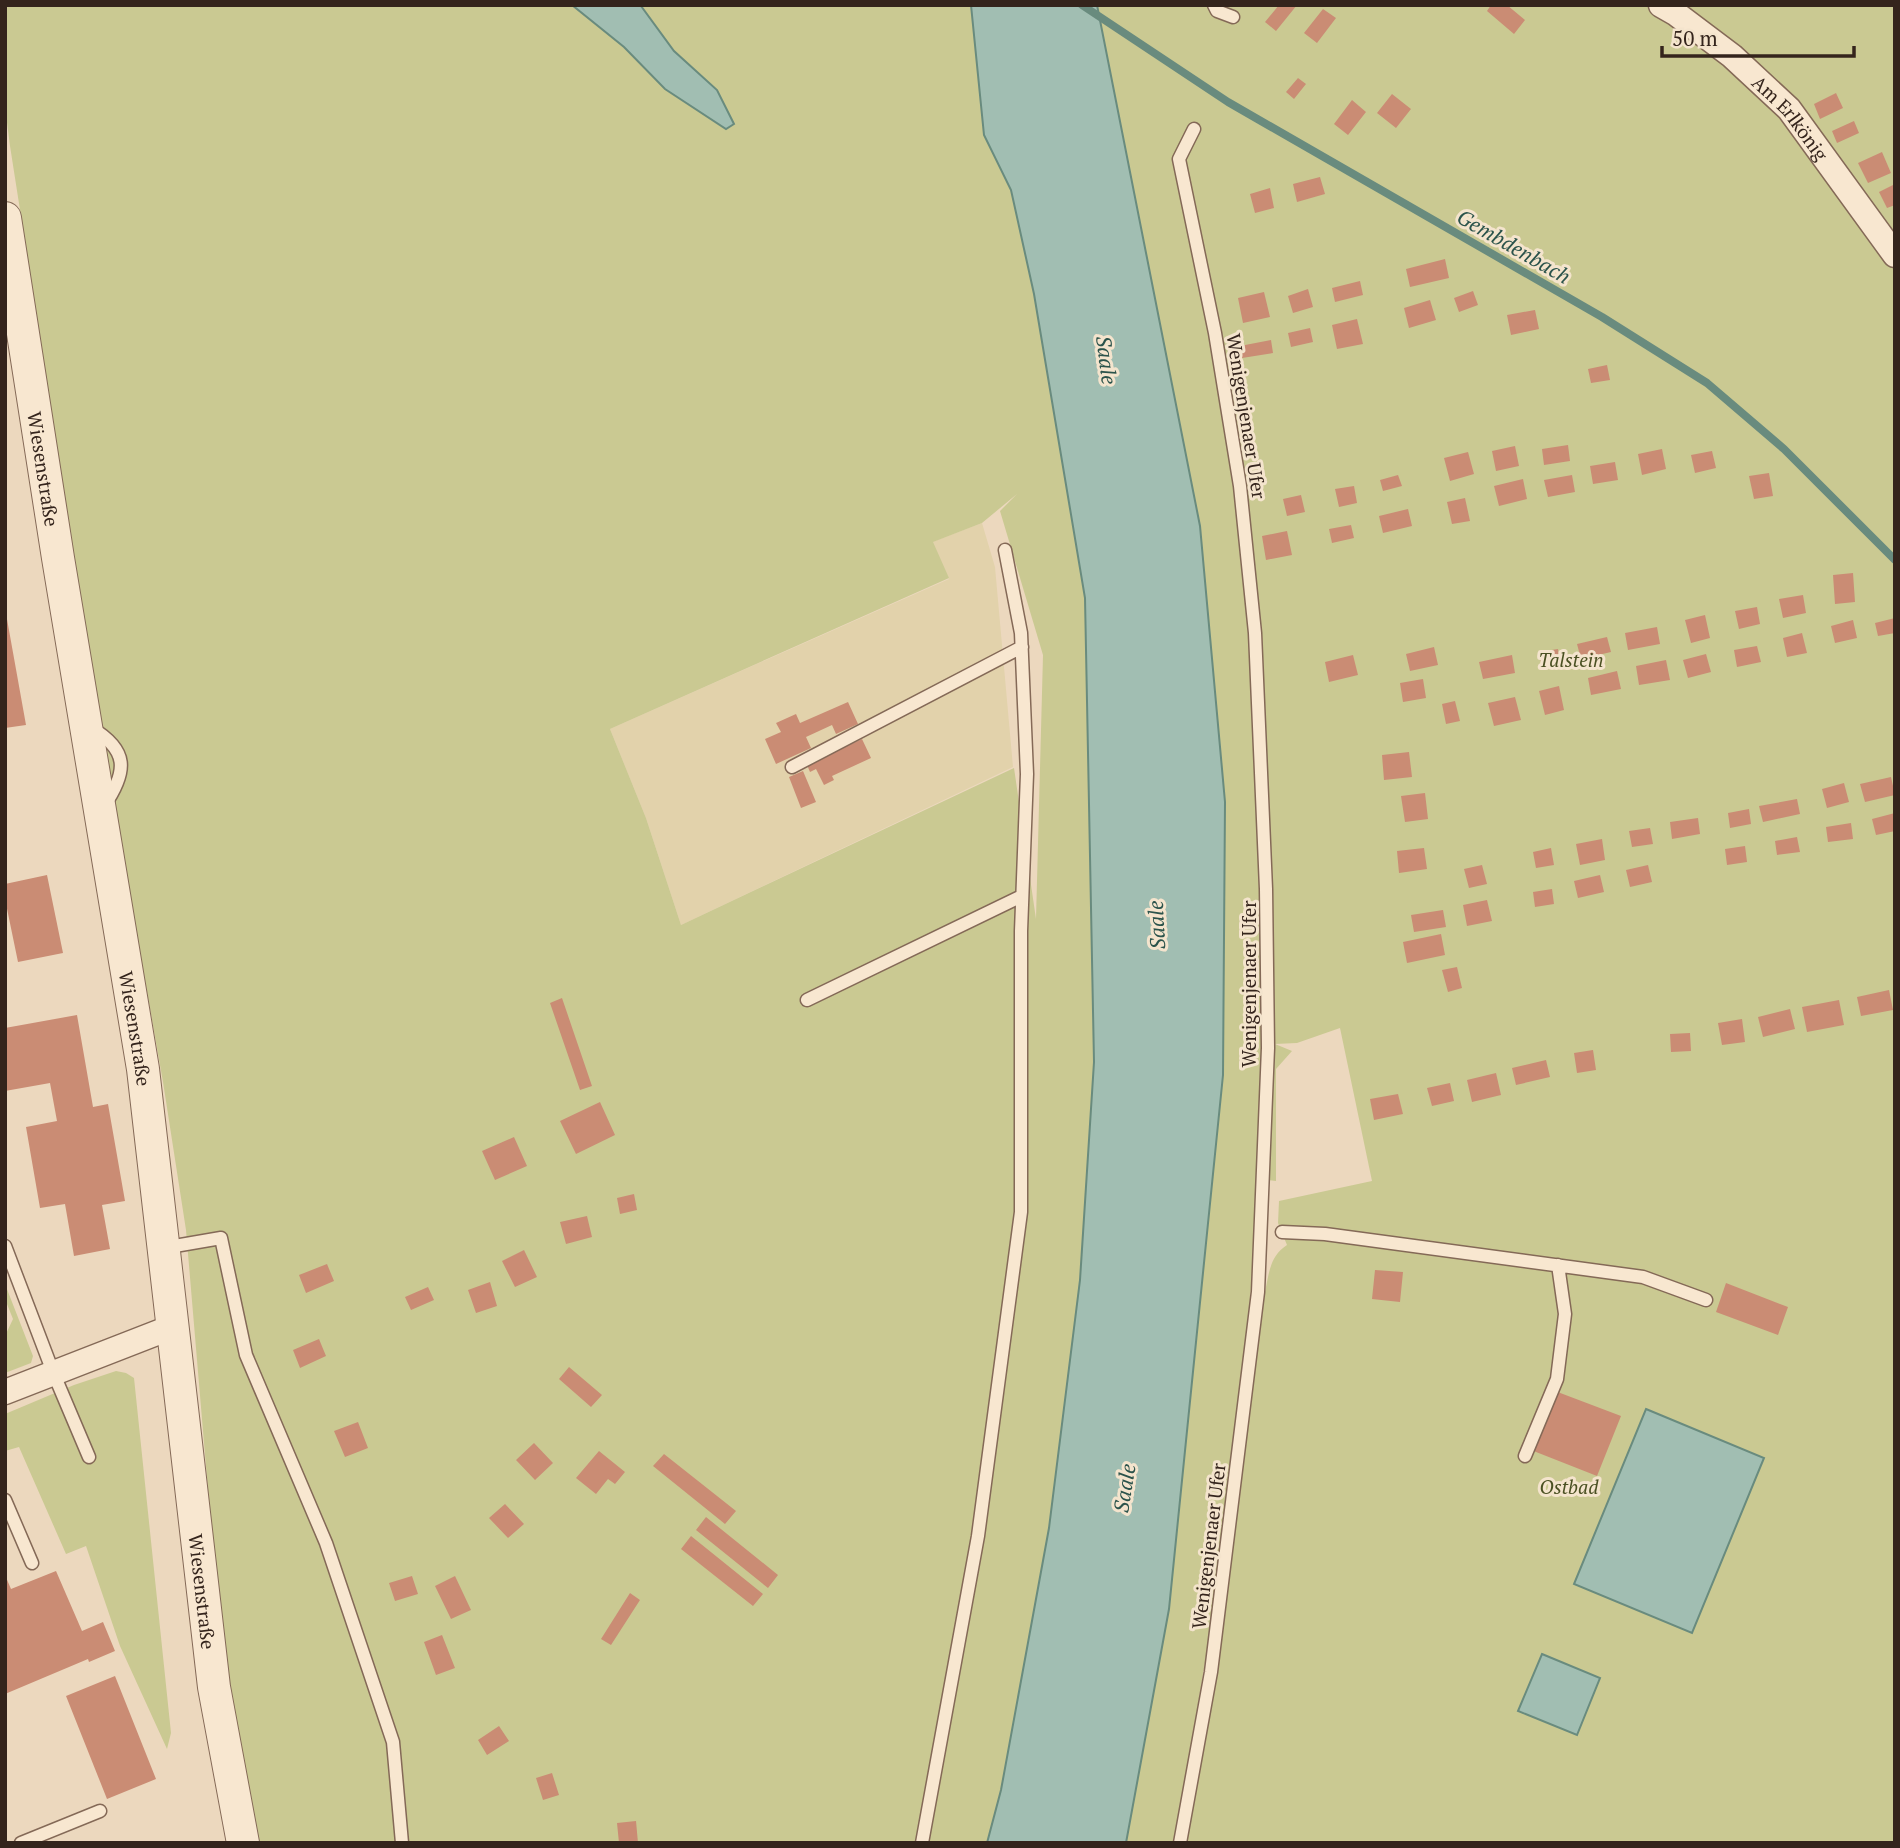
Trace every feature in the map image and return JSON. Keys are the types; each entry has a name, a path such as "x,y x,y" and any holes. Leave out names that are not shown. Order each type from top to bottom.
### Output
{"street":[{"name":"Am Erlkönig","path":"1661,5 1732,55 1789,109 1895,254"},
{"name":"Wiesenstraße","path":"5,218 143,1069 214,1687 243,1843"},
{"path":"5,1392 172,1327"}],"lane":[{"path":"1214,5 1217,11 1233,17"},
{"name":"Wenigenjenaer Ufer","path":"1180,1843 1211,1672 1258,1292 1268,1048 1266,889 1255,632 1240,486 1215,333 1180,159 1194,130"},
{"path":"922,1843 978,1536 1021,1212 1022,896 1027,774 1022,647 1005,550"},
{"path":"792,767 1022,647"},
{"path":"807,1000 1022,896"},
{"path":"1282,1232 1325,1234 1643,1277 1706,1300"},
{"path":"163,1248 221,1238 246,1355 326,1543 393,1742 402,1843"},
{"path":"5,1246 89,1457"},
{"path":"1525,1455 1557,1379 1565,1314 1558,1265"},
{"path":"5,1500 32,1563"},
{"path":"21,1843 100,1811"}],"shaded area":[{"path":"982,523 995,567 1013,767 681,925 646,818 610,729 949,579 932,542"}],"green space":[{"path":"5,5 572,5 624,47 665,89 726,129 734,124 717,90 674,51 641,6 636,5 971,5 984,135 1011,190 1034,294 1085,598 1094,1062 1080,1280 1049,1528 1001,1790 987,1843 259,1843 233,1707 213,1549 186,1230 163,1082 108,772 5,107","holes":["1017,494 1000,511 1043,655 1036,919 1014,768 681,925 646,818 610,729 949,578 933,542 982,523"]},
{"path":"1097,5 1895,5 1895,1843 1186,1843 1217,1673 1265,1292 1274,1260 1287,1245 1278,1223 1279,1201 1372,1181 1340,1028 1297,1043 1275,1044 1292,1051 1276,1069 1276,1181 1258,1179 1246,1346 1227,1512 1173,1843 1126,1843 1169,1609 1223,1075 1200,526"},
{"path":"5,1284 33,1356 31,1363 5,1373 5,1336 13,1319 5,1299"},
{"path":"116,1371 134,1378 171,1733 167,1749 120,1646 86,1546 66,1554 19,1447 5,1451 5,1414 74,1385"}],"water":[{"path":"572,5 641,6 674,51 717,90 734,124 726,129 665,89 624,47"},
{"name":"Saale","path":"971,5 1097,5 1200,526 1225,802 1223,1075 1169,1609 1126,1843 987,1843 1001,1790 1049,1528 1080,1280 1094,1062 1085,598 1034,294 1011,190 984,135"},
{"path":"1646,1409 1764,1458 1692,1633 1574,1584"},
{"path":"1542,1654 1600,1678 1577,1735 1518,1711"}],"building":[{"path":"1279,5 1297,5 1276,31 1265,22"},
{"path":"1491,5 1507,5 1525,20 1514,34 1487,11"},
{"path":"1323,9 1336,18 1317,43 1304,33"},
{"path":"1298,78 1306,84 1294,99 1286,92"},
{"path":"1836,93 1843,108 1820,119 1814,104"},
{"path":"1392,94 1411,109 1396,128 1377,113"},
{"path":"1352,100 1366,112 1348,135 1334,124"},
{"path":"1854,121 1859,133 1837,143 1832,131"},
{"path":"1882,152 1891,173 1868,183 1858,163"},
{"path":"1320,177 1325,194 1297,202 1293,184"},
{"path":"1895,184 1895,205 1887,208 1879,192"},
{"path":"1270,188 1274,208 1255,213 1250,194"},
{"path":"1445,259 1449,278 1410,287 1406,269"},
{"path":"1360,281 1363,295 1335,302 1332,288"},
{"path":"1308,289 1313,307 1293,313 1288,296"},
{"path":"1473,291 1478,305 1459,312 1454,298"},
{"path":"1264,292 1270,317 1243,323 1238,298"},
{"path":"1430,300 1436,320 1409,328 1404,308"},
{"path":"1535,310 1539,329 1511,335 1507,315"},
{"path":"1357,319 1363,344 1337,349 1332,325"},
{"path":"1310,328 1313,342 1291,347 1288,333"},
{"path":"1271,340 1273,353 1242,358 1240,346"},
{"path":"1607,365 1610,380 1591,383 1588,369"},
{"path":"1568,445 1570,461 1544,465 1542,449"},
{"path":"1515,446 1519,466 1496,471 1492,451"},
{"path":"1662,449 1666,469 1642,475 1638,454"},
{"path":"1712,451 1716,468 1695,473 1691,455"},
{"path":"1468,452 1474,474 1450,481 1444,458"},
{"path":"1615,462 1618,480 1593,484 1590,466"},
{"path":"1769,473 1773,496 1754,499 1749,476"},
{"path":"1398,475 1402,486 1383,491 1380,480"},
{"path":"1572,475 1575,492 1548,497 1544,480"},
{"path":"1523,479 1527,499 1499,506 1494,486"},
{"path":"1354,486 1357,503 1339,507 1335,489"},
{"path":"1301,495 1305,512 1287,516 1283,499"},
{"path":"1465,498 1470,521 1452,524 1447,502"},
{"path":"1408,509 1412,526 1383,533 1379,516"},
{"path":"1351,525 1354,538 1332,543 1329,529"},
{"path":"1287,531 1292,555 1266,560 1262,536"},
{"path":"1853,573 1855,602 1835,604 1833,575"},
{"path":"1803,595 1806,613 1783,618 1779,599"},
{"path":"1757,607 1760,624 1739,629 1735,611"},
{"path":"5,608 26,725 5,728"},
{"path":"1705,615 1710,638 1691,643 1685,620"},
{"path":"1895,618 1895,633 1878,636 1875,623"},
{"path":"1853,620 1857,638 1835,643 1831,626"},
{"path":"1657,627 1660,644 1628,650 1625,633"},
{"path":"1802,633 1807,653 1787,657 1783,638"},
{"path":"1607,637 1611,652 1581,659 1577,644"},
{"path":"1757,646 1761,662 1737,667 1734,650"},
{"path":"1434,647 1438,665 1410,671 1406,654"},
{"path":"1558,649 1560,666 1542,668 1539,652"},
{"path":"1706,654 1711,672 1688,678 1683,660"},
{"path":"1353,655 1358,675 1329,682 1325,662"},
{"path":"1512,655 1515,673 1483,679 1479,662"},
{"path":"1666,660 1670,680 1639,685 1636,666"},
{"path":"1617,671 1621,689 1591,695 1588,678"},
{"path":"1423,679 1426,698 1403,702 1400,683"},
{"path":"1559,686 1564,710 1545,715 1539,691"},
{"path":"1515,697 1521,720 1494,726 1488,703"},
{"path":"1455,701 1460,721 1446,724 1442,704"},
{"path":"848,702 858,724 836,734 832,725 806,737 811,748 776,764 765,739 781,732 776,723 796,714 800,723"},
{"path":"862,739 871,758 832,776 834,780 824,785 816,769 810,772 807,765"},
{"path":"1409,752 1412,777 1384,780 1382,755"},
{"path":"803,771 816,802 801,808 789,777"},
{"path":"1891,777 1895,795 1865,802 1860,784"},
{"path":"1844,783 1849,802 1827,808 1822,789"},
{"path":"1425,793 1428,819 1405,822 1401,796"},
{"path":"1797,799 1800,814 1763,822 1759,806"},
{"path":"1749,809 1751,824 1730,828 1728,813"},
{"path":"1895,813 1895,831 1876,835 1872,819"},
{"path":"1698,818 1700,834 1672,839 1670,822"},
{"path":"1851,823 1853,839 1828,842 1826,827"},
{"path":"1650,828 1653,844 1632,847 1629,831"},
{"path":"1797,837 1800,852 1777,855 1775,841"},
{"path":"1602,839 1605,860 1580,865 1576,844"},
{"path":"1745,846 1747,862 1727,865 1725,849"},
{"path":"1424,848 1427,869 1399,873 1397,851"},
{"path":"1551,848 1554,865 1536,868 1533,852"},
{"path":"1482,865 1487,884 1469,888 1464,869"},
{"path":"1648,865 1652,882 1630,887 1626,870"},
{"path":"47,875 63,953 18,962 5,899 5,884"},
{"path":"1600,875 1604,892 1578,898 1574,881"},
{"path":"1552,889 1554,904 1535,907 1533,892"},
{"path":"1487,900 1492,921 1467,926 1463,905"},
{"path":"1443,910 1446,927 1414,932 1411,915"},
{"path":"1441,934 1445,955 1407,963 1403,942"},
{"path":"1457,967 1462,988 1448,992 1442,970"},
{"path":"1889,990 1893,1010 1861,1016 1857,997"},
{"path":"562,998 592,1086 580,1090 550,1003"},
{"path":"1839,1000 1844,1025 1807,1032 1802,1007"},
{"path":"1790,1009 1795,1029 1763,1037 1758,1017"},
{"path":"77,1015 93,1107 108,1104 125,1201 102,1205 110,1249 74,1256 65,1204 40,1208 26,1127 57,1121 50,1083 5,1091 5,1028"},
{"path":"1742,1019 1745,1042 1722,1045 1718,1023"},
{"path":"1690,1033 1691,1051 1671,1052 1670,1034"},
{"path":"1593,1050 1596,1070 1577,1073 1574,1053"},
{"path":"1546,1060 1550,1077 1516,1085 1512,1068"},
{"path":"1496,1073 1501,1095 1472,1102 1467,1080"},
{"path":"1450,1083 1454,1101 1432,1106 1427,1088"},
{"path":"1398,1094 1403,1114 1374,1120 1370,1099"},
{"path":"600,1102 615,1135 576,1154 560,1121"},
{"path":"514,1137 527,1166 495,1180 482,1151"},
{"path":"634,1194 637,1210 620,1214 617,1198"},
{"path":"587,1216 592,1237 566,1244 560,1222"},
{"path":"524,1250 537,1277 515,1287 502,1261"},
{"path":"327,1264 334,1281 306,1293 299,1275"},
{"path":"1375,1270 1403,1272 1400,1302 1372,1299"},
{"path":"490,1282 497,1306 476,1313 468,1290"},
{"path":"1726,1283 1788,1307 1778,1335 1716,1312"},
{"path":"428,1287 434,1300 411,1310 405,1297"},
{"path":"319,1339 326,1356 300,1368 293,1350"},
{"path":"569,1367 602,1395 591,1407 559,1379"},
{"path":"1555,1391 1621,1416 1597,1476 1531,1450"},
{"path":"358,1422 368,1448 345,1457 334,1431"},
{"path":"534,1443 553,1463 535,1480 516,1460"},
{"path":"599,1451 625,1472 615,1484 608,1479 596,1494 576,1478"},
{"path":"664,1454 736,1511 725,1524 653,1466"},
{"path":"505,1504 524,1524 508,1538 489,1518"},
{"path":"706,1517 778,1575 768,1588 696,1530"},
{"path":"691,1536 763,1594 753,1606 681,1549"},
{"path":"56,1571 82,1631 103,1622 115,1651 89,1662 88,1659 5,1694 5,1575 11,1589"},
{"path":"412,1576 418,1594 395,1601 389,1583"},
{"path":"455,1576 471,1610 451,1619 435,1586"},
{"path":"630,1593 640,1600 611,1645 601,1639"},
{"path":"442,1635 455,1668 436,1675 424,1642"},
{"path":"115,1676 156,1779 107,1799 66,1696"},
{"path":"499,1726 509,1741 487,1755 478,1740"},
{"path":"552,1773 559,1795 543,1800 536,1778"},
{"path":"636,1821 638,1843 619,1843 617,1823"}],"waterway":[{"name":"Gembdenbach","path":"1082,5 1228,102 1602,317 1707,383 1784,449 1895,560"}],"park label":[{"name":"Talstein","path":"1571,659"},
{"name":"Ostbad","path":"1569,1486"}]}
